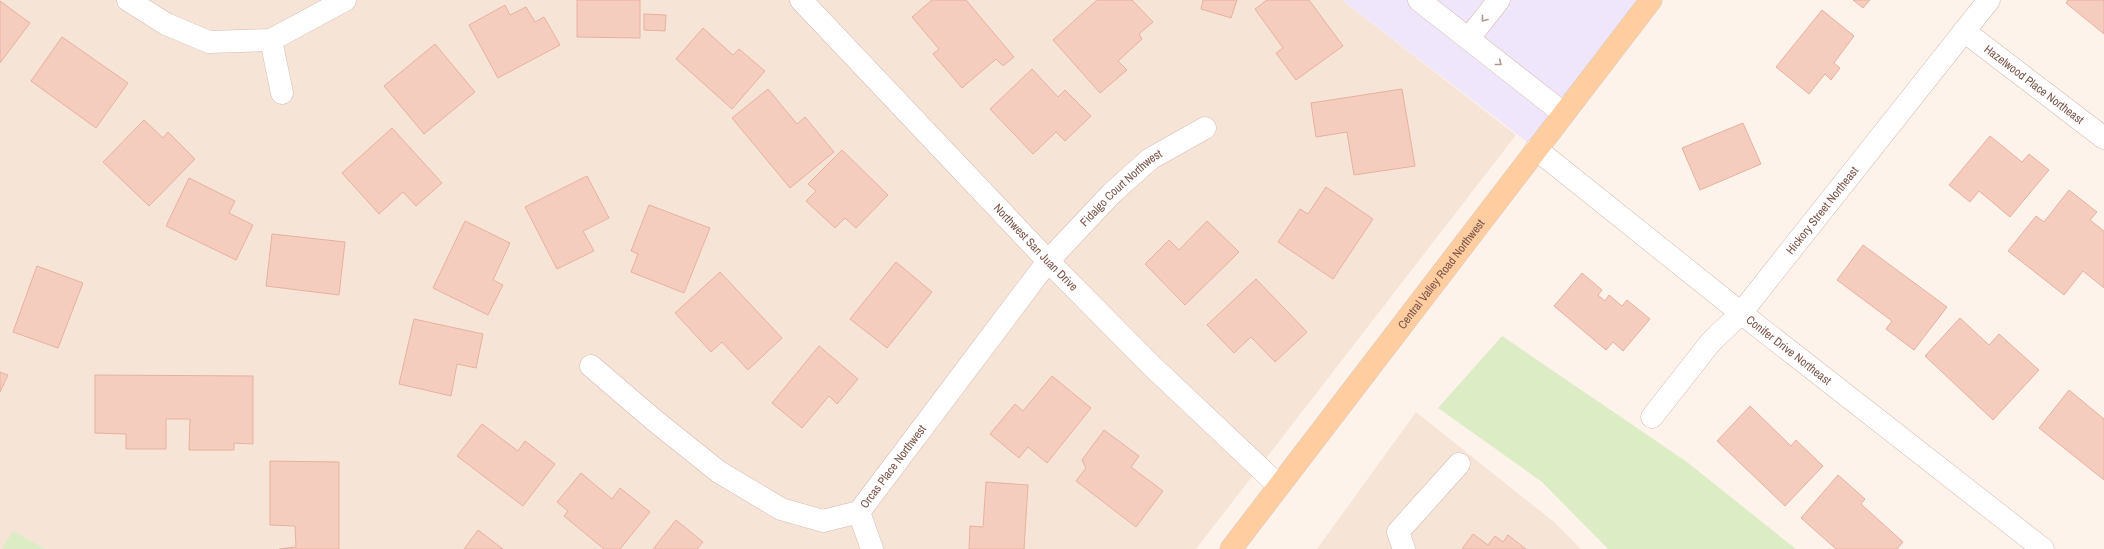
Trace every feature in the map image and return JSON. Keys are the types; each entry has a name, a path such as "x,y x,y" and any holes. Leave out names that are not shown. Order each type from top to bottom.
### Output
{"main road":[{"name":"Central Valley Road Northwest","path":"1231,549 1651,0"}],"street":[{"path":"128,0 166,24 209,42 271,40 345,0"},
{"name":"Northwest San Juan Drive","path":"801,0 1048,261 1152,366 1279,486"},
{"path":"1419,0 1469,38 1563,114"},
{"path":"1469,38 1499,0"},
{"name":"Hickory Street Northeast","path":"1652,417 1710,343 1741,313 1988,0"},
{"name":"Hazelwood Place Northeast","path":"1964,31 2104,138"},
{"path":"271,40 282,93"},
{"name":"Fidalgo Court Northwest","path":"1048,261 1112,193 1150,159 1205,128"},
{"name":"Conifer Drive Northeast","path":"1536,149 1741,313 2043,549"},
{"name":"Orcas Place Northwest","path":"591,366 654,420 719,472 781,509 823,521 859,512 1048,261"},
{"path":"1404,549 1398,532 1459,464"},
{"path":"859,512 872,549"}],"shaded area":[{"path":"0,0 1342,0 1516,135 1196,549 0,549"},
{"path":"1342,0 1651,0 1536,149"},
{"path":"1416,412 1554,522 1581,549 1317,549"}],"green space":[{"path":"1502,336 1687,462 1796,549 1608,549 1542,482 1438,408"},
{"path":"13,531 45,549 2,549"}],"building":[{"path":"577,0 640,0 640,38 577,37"},
{"path":"932,0 966,0 1014,57 1003,66 996,59 962,88 933,54 939,49 912,17"},
{"path":"1097,0 1132,0 1153,22 1139,34 1142,39 1118,61 1127,70 1100,93 1053,40"},
{"path":"1203,0 1237,0 1231,18 1201,9"},
{"path":"1267,0 1309,0 1343,46 1296,80 1276,53 1283,48 1255,9"},
{"path":"1853,0 1870,0 1863,8"},
{"path":"2068,0 2104,0 2104,34 2066,3"},
{"path":"0,1 30,23 0,63"},
{"path":"505,5 510,15 526,7 535,22 544,17 560,45 498,78 469,25"},
{"path":"1822,10 1854,36 1834,63 1840,68 1831,80 1825,74 1809,94 1776,67"},
{"path":"644,14 666,15 665,31 644,30"},
{"path":"703,28 733,55 739,49 765,71 732,109 676,59"},
{"path":"62,37 128,83 96,128 31,81"},
{"path":"435,44 475,92 424,134 384,86"},
{"path":"1032,69 1058,97 1065,90 1091,116 1065,141 1056,132 1033,154 990,109"},
{"path":"768,89 797,124 805,117 834,152 790,188 732,118"},
{"path":"1402,89 1415,166 1354,175 1347,132 1316,137 1311,103"},
{"path":"144,120 163,138 168,132 195,159 149,206 103,162"},
{"path":"1743,123 1761,164 1700,190 1682,148"},
{"path":"392,128 442,183 416,206 403,192 379,214 342,173"},
{"path":"1990,136 2022,162 2029,154 2049,170 2010,217 1979,191 1970,202 1949,185"},
{"path":"842,150 888,195 856,228 845,218 835,228 806,201 816,191 808,184"},
{"path":"587,176 609,218 583,231 594,251 557,269 525,207"},
{"path":"189,178 235,201 229,213 253,225 236,260 166,226"},
{"path":"1326,187 1373,219 1333,279 1278,242 1300,209 1308,214"},
{"path":"2069,190 2097,212 2090,220 2104,231 2104,288 2083,271 2064,295 2008,251 2036,216 2044,222"},
{"path":"649,205 710,228 684,293 631,272 638,254 631,251"},
{"path":"465,221 510,243 493,280 503,285 488,315 433,288"},
{"path":"1207,221 1239,252 1185,305 1145,264 1169,240 1179,250"},
{"path":"272,234 345,242 339,295 266,286"},
{"path":"1863,245 1947,307 1914,350 1886,329 1892,321 1837,280"},
{"path":"896,262 932,292 887,348 850,319"},
{"path":"37,266 83,283 58,348 13,332"},
{"path":"720,272 782,338 748,370 722,342 711,352 675,313"},
{"path":"1582,273 1602,290 1598,295 1605,301 1609,295 1622,306 1627,300 1650,319 1623,351 1613,342 1606,350 1554,306"},
{"path":"1256,279 1307,332 1275,362 1251,337 1234,353 1207,325"},
{"path":"1960,318 1989,345 1999,334 2039,370 1993,420 1925,356"},
{"path":"414,319 483,334 476,368 457,364 451,396 399,384"},
{"path":"819,346 858,379 837,404 829,396 802,428 772,403"},
{"path":"0,372 8,375 0,392"},
{"path":"95,375 253,376 253,444 234,443 234,450 189,450 190,419 166,419 166,449 126,449 126,434 95,433"},
{"path":"1052,376 1091,408 1047,463 1028,447 1019,458 990,434 1015,404 1023,411"},
{"path":"2069,390 2104,419 2104,480 2039,428"},
{"path":"1750,406 1791,446 1796,440 1823,466 1785,506 1717,441"},
{"path":"482,424 518,451 525,441 555,464 523,506 457,456"},
{"path":"1104,430 1139,456 1131,467 1163,491 1136,527 1076,481 1086,468 1082,460"},
{"path":"270,461 339,462 339,549 279,549 296,547 295,526 270,525"},
{"path":"581,473 612,499 620,488 650,512 620,549 604,549 564,516 568,511 557,502"},
{"path":"1838,475 1865,499 1861,504 1903,542 1897,549 1836,549 1801,518"},
{"path":"986,482 1028,485 1024,549 969,549 970,526 983,527"},
{"path":"676,520 703,542 697,549 653,549"},
{"path":"478,530 503,549 464,549"},
{"path":"1473,534 1488,545 1495,536 1503,542 1508,535 1526,549 1462,549"}]}
